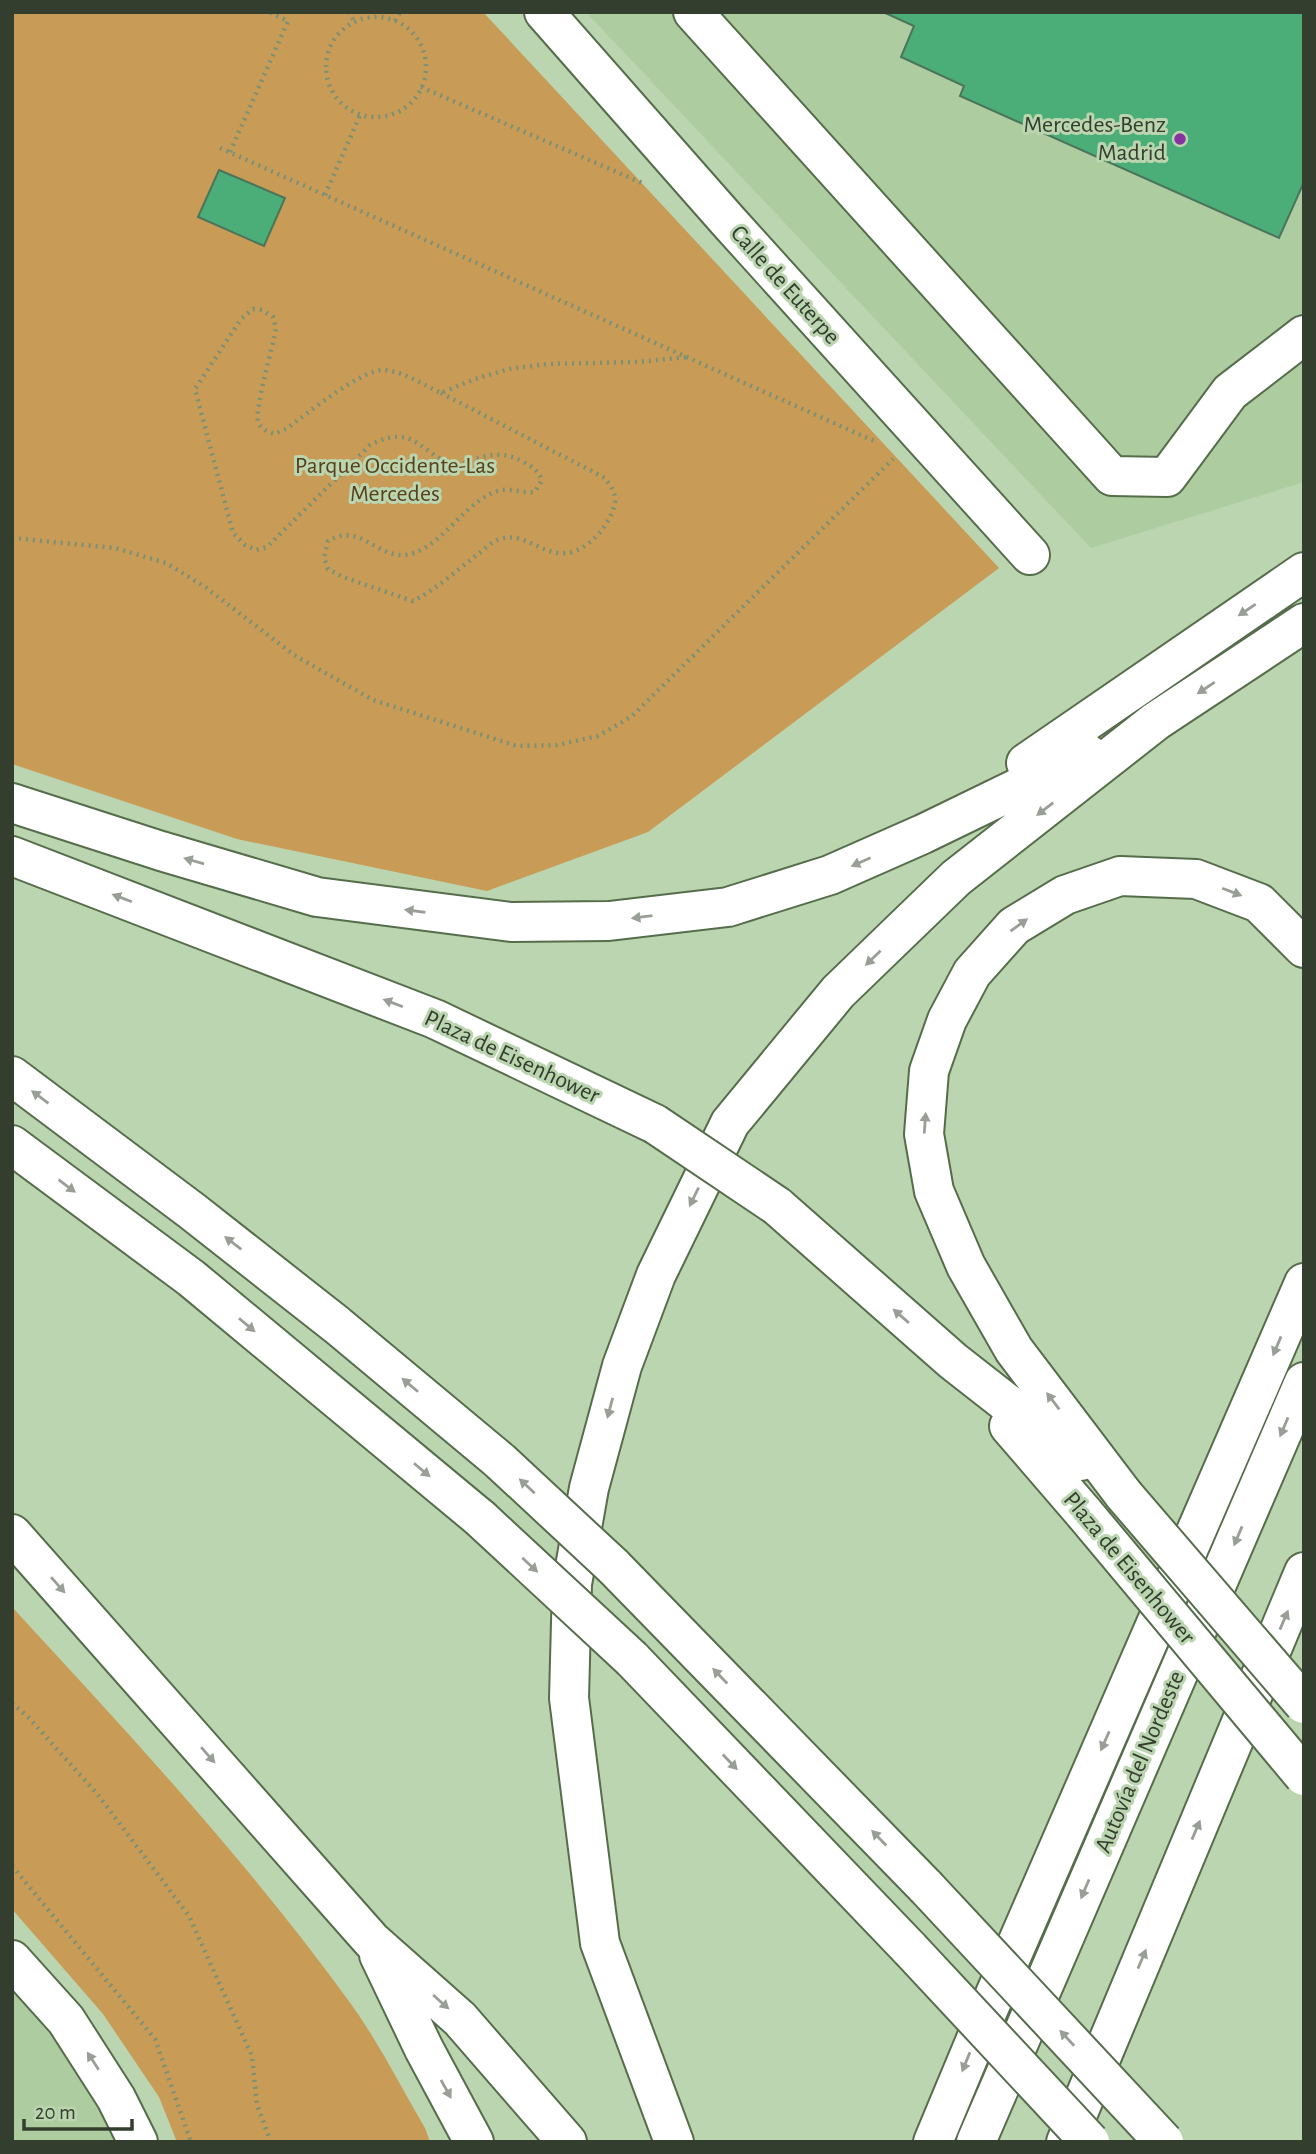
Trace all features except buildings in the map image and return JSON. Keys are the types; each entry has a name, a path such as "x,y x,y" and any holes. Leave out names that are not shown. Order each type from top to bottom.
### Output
{"main road":[{"name":"Calle de Euterpe","path":"544,12 909,443 1030,555"},
{"path":"693,12 1112,476 1167,477 1230,392 1304,335"},
{"path":"923,834 1304,572"},
{"path":"674,2142 600,1943 569,1698 572,1584 589,1488 622,1366 656,1275 730,1123 838,992 956,878 1156,721 1304,623"},
{"path":"12,803 317,897 511,922 610,921 728,907 830,876 1156,721"},
{"name":"Plaza de Eisenhower","path":"12,856 435,1019 655,1124 777,1206 953,1361 1124,1495 1304,1704"},
{"path":"1124,1495 1014,1350 967,1266 934,1191 924,1134 929,1072 947,1020 972,973 1014,926 1065,895 1120,876 1196,879 1259,903 1304,948"},
{"path":"12,1076 182,1203 327,1317 500,1461 613,1566 926,1887 1164,2142"},
{"path":"12,1144 191,1278 480,1518 632,1659 910,1949 1090,2142"},
{"path":"933,2142 994,1995 1304,1283"},
{"name":"Plaza de Eisenhower","path":"953,1361 1304,1776"},
{"name":"Autovía del Nordeste","path":"976,2142 1304,1382"},
{"path":"12,1534 372,1941 460,2019 567,2142"},
{"path":"1066,2142 1304,1572"},
{"path":"372,1941 424,2049 474,2142"},
{"path":"12,1959 66,2020 117,2098 138,2142"}],"path":[{"path":"230,152 288,21 269,12"},
{"path":"348,12 355,22"},
{"path":"395,21 400,12"},
{"path":"368,18 395,21 409,30 418,41 424,56 426,72 421,87 407,107 396,113 384,117 360,115 345,107 333,94 327,78 326,62 331,45 341,32 355,22 368,18"},
{"path":"421,87 651,187"},
{"path":"325,195 360,115"},
{"path":"12,538 115,548 166,563 205,587 294,655 373,700 517,747 557,745 598,736 631,717 909,443 688,358 220,148"},
{"path":"441,393 605,478 614,490 615,502 594,541 583,549 565,554 547,551 513,536 498,539 428,594 413,601 343,577 328,569 324,557 328,541 340,534 361,537 379,549 398,555 414,553 432,542 485,497 503,490 535,492 542,480 537,470 507,454 497,454 455,466 435,457 418,442 397,437 382,439 370,445 267,547 256,550 245,545 233,533 195,389 241,319 253,309 262,310 273,317 276,328 258,421 264,430 274,434 286,429 357,379 372,372 385,370 402,375 441,393 509,369 547,363 638,362 688,358"},
{"path":"12,1703 30,1719 99,1796 189,1916 252,2056 257,2105 271,2142"},
{"path":"12,1866 155,2039 191,2142"}],"shaded area":[{"path":"586,12 1304,12 1304,482 1091,548"},
{"path":"12,1960 138,2142 12,2142"}],"green space":[{"name":"Parque Occidente-Las Mercedes","path":"12,12 483,12 999,568 648,832 487,891 237,839 12,764"},
{"path":"12,1607 188,1801 272,1900 371,2034 425,2128 430,2142 177,2142 159,2097 103,2014 12,1909"}],"place":[{"name":"Mercedes-Benz Madrid","path":"1180,139"}]}
